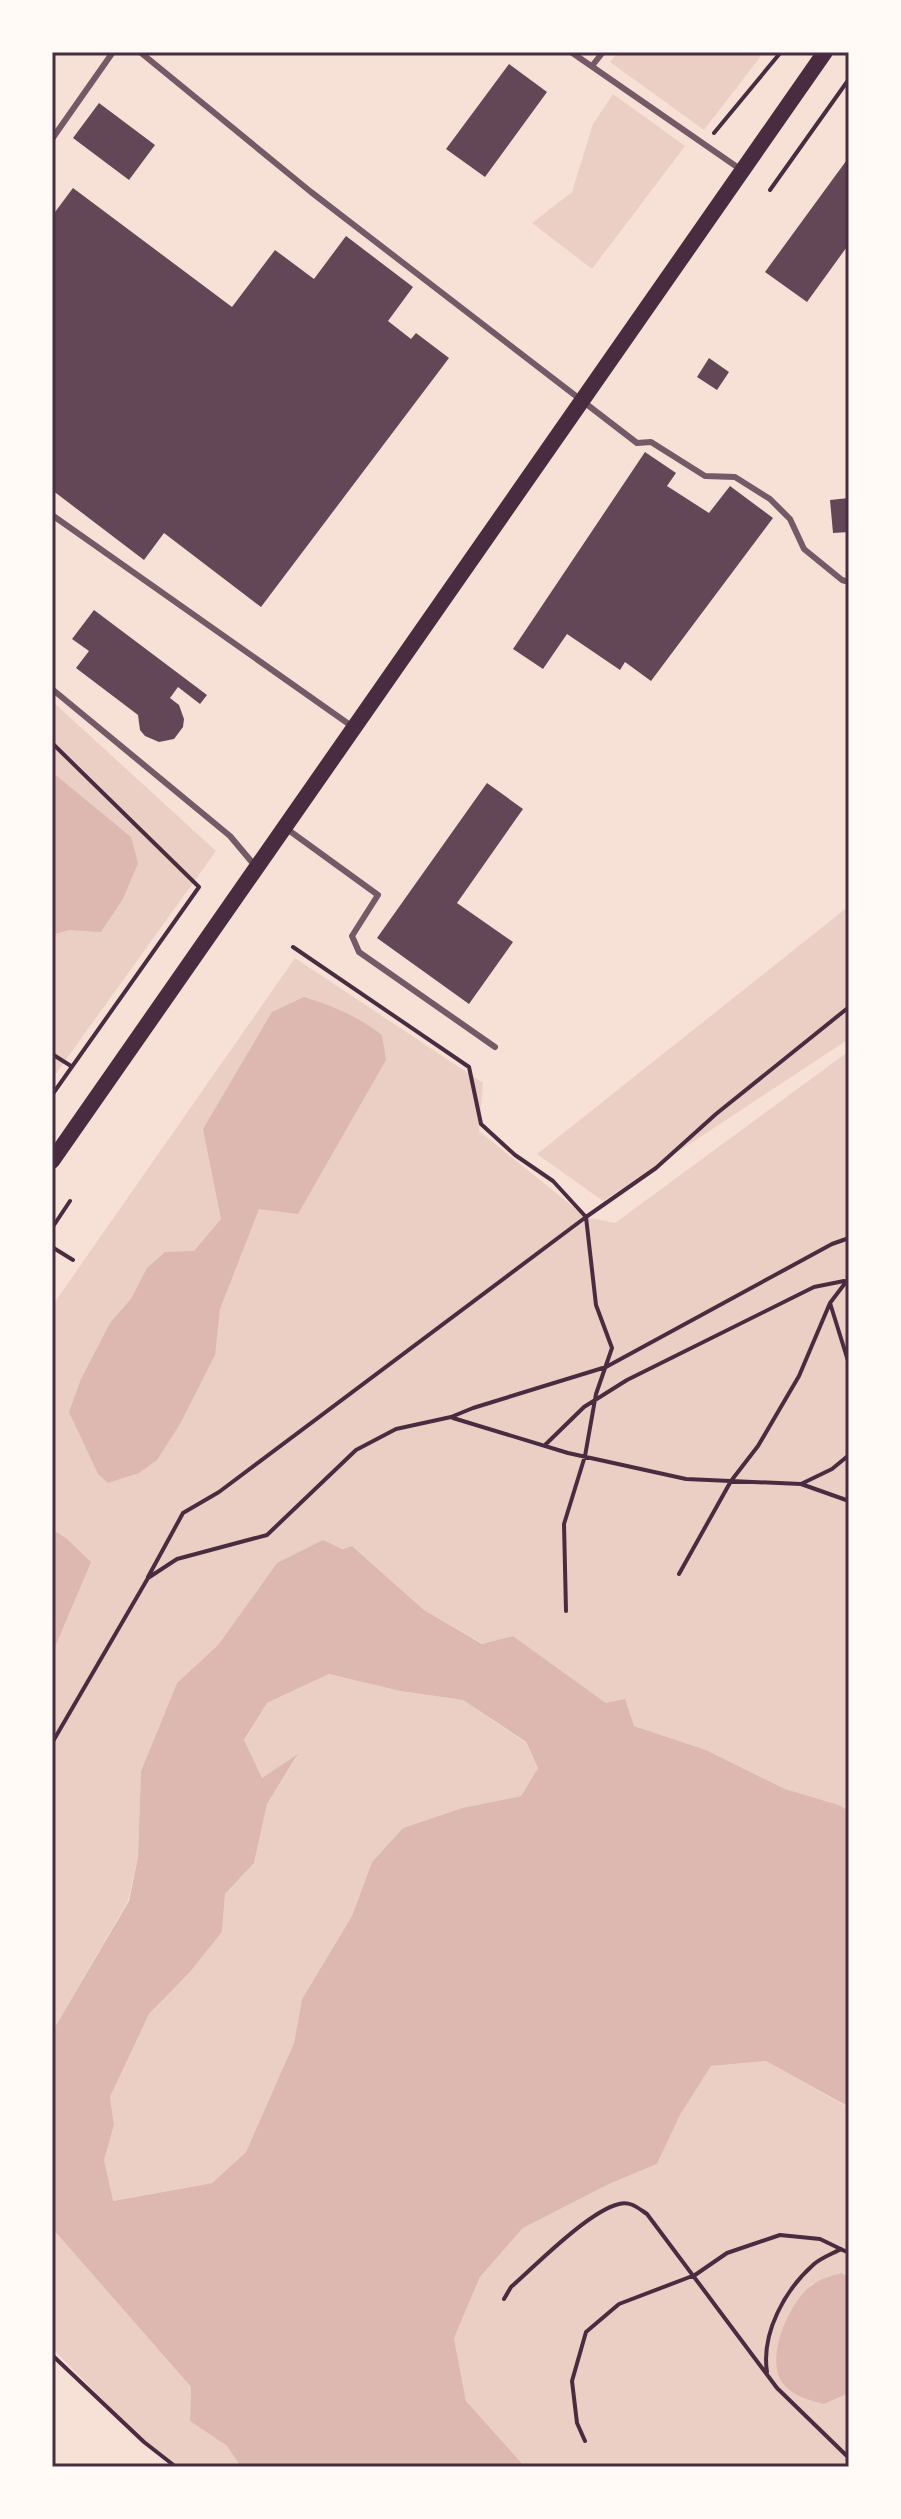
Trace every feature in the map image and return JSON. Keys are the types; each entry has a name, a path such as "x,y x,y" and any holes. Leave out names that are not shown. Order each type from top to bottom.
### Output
{"main road":[{"path":"52,1161 825,52"}],"lane":[{"path":"52,139 113,52"},
{"path":"140,52 311,192 637,443 651,442 705,476 735,477 770,499 790,519 804,549 842,580 849,582"},
{"path":"571,52 743,171"},
{"path":"592,66 603,52"},
{"path":"52,515 355,728"},
{"path":"52,689 230,836 256,867"},
{"path":"284,827 378,895 352,936 359,952 495,1047"}],"path":[{"path":"705,144 781,52"},
{"path":"770,190 849,79"},
{"path":"52,743 199,887 52,1095"},
{"path":"293,947 469,1067 481,1124 515,1155 553,1181 586,1217 596,1305 612,1348 595,1400 585,1456 564,1524 566,1611"},
{"path":"52,1743 183,1513 219,1492 656,1168 716,1114 849,1007"},
{"path":"52,1054 71,1066"},
{"path":"52,1228 70,1201"},
{"path":"148,1578 177,1559 267,1535 356,1450 396,1429 451,1417 606,1367 832,1244 849,1238"},
{"path":"52,1247 73,1260"},
{"path":"679,1574 731,1481 758,1446 799,1376 830,1303 847,1279"},
{"path":"545,1445 584,1407 627,1380 814,1287 847,1279"},
{"path":"830,1303 849,1364"},
{"path":"451,1417 585,1456 686,1479 801,1484 849,1501"},
{"path":"801,1484 832,1469 849,1455"},
{"path":"504,2299 511,2287 594,2215 619,2204 632,2204 647,2214 774,2384 849,2458"},
{"path":"585,2441 577,2423 572,2381 586,2332 619,2304 695,2275 727,2253 780,2235 820,2239 849,2253"},
{"path":"774,2384 766,2370 771,2330 784,2298 814,2263 841,2249"},
{"path":"52,2355 113,2414 176,2467"}],"shaded area":[{"path":"618,52 764,52 704,130 610,62"},
{"path":"613,94 685,146 592,269 532,223 572,192 593,124"},
{"path":"52,701 216,851 52,1079"},
{"path":"52,772 131,837 138,863 123,899 101,932 69,930 52,935"},
{"path":"849,906 849,1039 603,1201 537,1154"},
{"path":"295,958 483,1083 479,1131 586,1217 615,1223 849,1051 849,1811 839,1805 785,1789 706,1750 634,1726 513,1636 483,1644 424,1610 352,1546 277,1563 218,1645 177,1683 141,1771 138,1857 128,1901 52,2032 52,1306"},
{"path":"304,997 344,1012 382,1035 386,1060 298,1214 259,1209 220,1309 215,1355 180,1424 157,1460 139,1473 108,1483 98,1474 69,1412 81,1379 110,1323 131,1299 147,1268 165,1252 194,1251 221,1219 203,1129 272,1012"},
{"path":"52,1529 91,1562 52,1654"},
{"path":"323,1540 342,1549 352,1546 424,1610 482,1644 513,1636 606,1703 625,1699 634,1726 706,1750 785,1789 839,1805 849,1811 849,2107 766,2061 711,2066 680,2115 657,2164 609,2184 523,2228 480,2277 454,2338 466,2401 525,2467 241,2467 227,2446 190,2421 191,2387 52,2228 52,2032 129,1901 138,1857 141,1771 177,1683 218,1645 277,1563","holes":["329,1674 400,1691 463,1700 526,1742 538,1768 521,1796 462,1808 403,1828 372,1862 352,1916 302,1999 294,2043 246,2152 212,2183 113,2201 104,2160 114,2125 110,2097 149,2014 190,1972 222,1932 225,1894 254,1863 267,1804 298,1754 262,1778 244,1740 267,1703"]},
{"path":"329,1674 400,1691 463,1700 526,1743 538,1768 521,1796 462,1808 403,1828 372,1862 352,1916 302,1999 294,2043 246,2152 212,2183 112,2201 103,2160 114,2125 110,2097 149,2014 190,1972 222,1932 225,1894 254,1863 267,1804 297,1757 262,1778 244,1741 267,1703"},
{"path":"766,2061 849,2108 849,2277 841,2273 810,2285 824,2404 849,2393 849,2467 523,2467 466,2401 454,2338 480,2277 523,2228 609,2184 657,2164 680,2115 711,2066"},
{"path":"52,2228 191,2387 190,2421 227,2446 241,2467 176,2467 144,2442 52,2348"},
{"path":"841,2273 849,2277 849,2393 824,2404 798,2395 785,2386 776,2363 777,2348 787,2318 803,2293 818,2281"}],"building":[{"path":"509,64 547,92 485,177 446,149"},
{"path":"99,103 155,145 129,180 73,138"},
{"path":"849,157 849,244 807,302 765,272"},
{"path":"73,188 232,307 275,250 314,279 346,236 413,287 388,321 411,339 416,333 449,358 261,607 164,533 144,560 52,490 52,216"},
{"path":"709,358 729,372 717,390 697,377"},
{"path":"645,452 676,473 667,486 709,513 730,486 773,518 651,681 625,662 620,670 567,634 543,669 513,649"},
{"path":"849,498 849,532 833,533 830,500"},
{"path":"94,610 207,695 200,704 178,687 170,698 179,705 184,719 183,727 174,739 159,742 145,736 140,730 138,715 76,668 89,651 72,639"},
{"path":"487,783 523,809 457,903 513,942 469,1004 377,938"}]}
